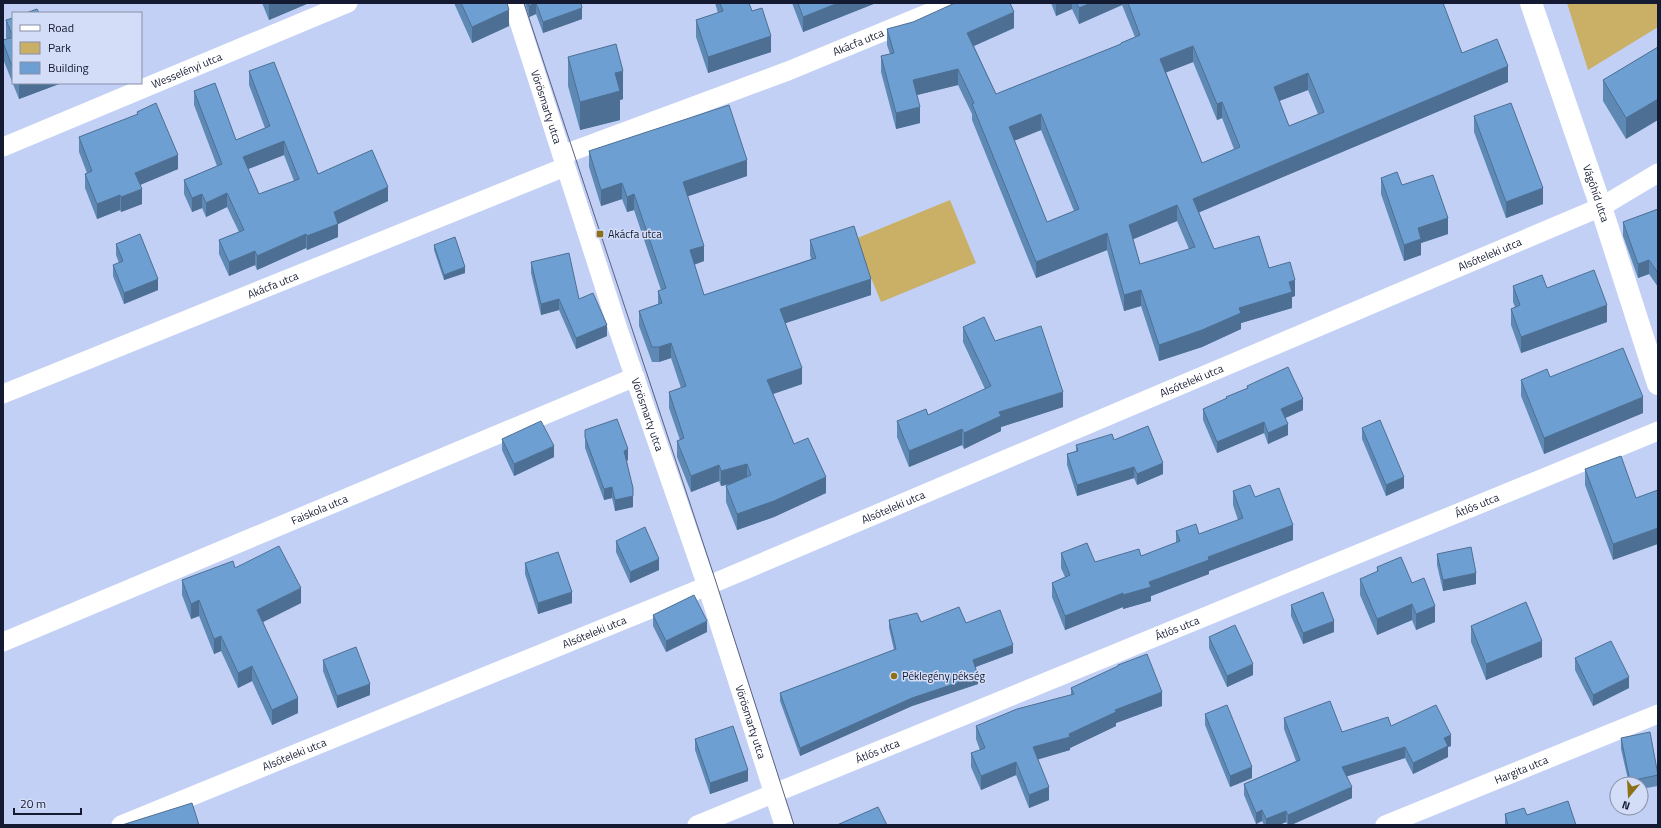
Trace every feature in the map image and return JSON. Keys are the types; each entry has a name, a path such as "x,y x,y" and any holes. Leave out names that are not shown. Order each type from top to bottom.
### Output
{"street":[{"name":"Wesselényi utca","path":"3,147 348,3"},
{"name":"Vörösmarty utca","path":"513,3 635,377 707,586 784,825"},
{"name":"Akácfa utca","path":"3,394 564,161 953,3"},
{"name":"Vágóhíd utca","path":"1531,3 1601,207 1658,384"},
{"name":"Alsóteleki utca","path":"121,825 707,586 1601,207 1658,173"},
{"name":"Faiskola utca","path":"3,642 635,377"},
{"name":"Átlós utca","path":"697,825 1658,431"},
{"name":"Hargita utca","path":"1385,825 1658,714"},
{"path":"737,825 755,802"}],"green space":[{"path":"1567,3 1658,3 1658,27 1588,70"},
{"path":"950,200 976,263 881,302 855,239"}],"building":[{"path":"461,3 507,3 509,10 472,27"},
{"path":"528,3 535,3 529,6"},
{"path":"536,3 581,3 582,8 543,22"},
{"path":"720,3 749,3 752,11 762,8 771,36 708,57 696,20 723,11"},
{"path":"798,3 838,3 803,17"},
{"path":"955,3 1010,3 1014,12 967,33 996,94 1140,35 1128,3 1443,3 1462,53 1497,39 1508,66 1193,199 1214,249 1259,236 1269,268 1290,262 1295,280 1289,282 1292,292 1239,308 1241,313 1202,330 1159,345 1141,290 1124,295 1107,233 1036,262 972,104 974,103 958,69 913,80 920,107 896,113 881,56 894,53 887,29 913,22","holes":["1193,46 1217,104 1222,102 1240,147 1202,163 1160,59","1308,73 1324,112 1289,126 1274,87","1041,114 1079,209 1047,222 1009,127","1177,205 1195,247 1140,264 1129,225"]},
{"path":"1076,3 1091,3 1079,8"},
{"path":"37,9 38,12 29,12"},
{"path":"12,18 12,35 6,20"},
{"path":"12,37 12,66 3,42 3,40"},
{"path":"616,44 623,71 615,73 620,91 580,102 568,57"},
{"path":"1658,47 1658,99 1626,118 1603,80"},
{"path":"274,62 318,174 372,150 388,187 334,212 338,224 307,236 306,234 257,256 255,251 229,262 219,240 244,230 227,193 206,203 202,194 192,198 184,180 222,164 194,91 215,83 236,140 270,126 249,71","holes":["284,141 299,179 259,194 243,157"]},
{"path":"156,103 178,155 135,173 142,189 121,197 120,195 97,204 85,174 92,171 79,137 138,114 137,112"},
{"path":"1511,103 1543,188 1506,202 1474,116"},
{"path":"729,105 747,160 683,182 704,246 690,250 704,295 816,258 810,240 854,226 871,279 780,309 802,368 767,380 794,444 808,438 826,477 774,501 737,514 726,486 751,475 747,464 721,471 719,465 691,476 677,441 684,438 669,392 686,386 671,343 659,347 652,347 639,311 662,303 658,291 666,288 634,194 627,197 622,183 601,190 589,151"},
{"path":"1397,172 1402,185 1433,175 1448,218 1418,228 1421,239 1404,245 1381,178"},
{"path":"1658,209 1658,273 1649,260 1638,264 1623,222"},
{"path":"140,234 158,279 124,293 113,265 123,261 116,244"},
{"path":"455,237 465,267 444,275 434,245"},
{"path":"569,253 579,299 593,293 607,325 576,338 559,299 541,304 531,262"},
{"path":"1594,270 1607,305 1521,337 1511,309 1520,305 1513,286 1542,275 1547,288"},
{"path":"984,317 995,341 1041,326 1063,392 999,412 1001,416 964,433 962,429 909,451 897,421 926,409 928,415 991,386 963,327"},
{"path":"1623,348 1643,397 1544,438 1521,380 1547,369 1550,377"},
{"path":"1288,367 1303,399 1281,409 1288,424 1268,433 1264,422 1217,442 1203,409"},
{"path":"617,419 628,449 624,451 633,488 633,496 615,500 612,487 604,489 585,437 585,430"},
{"path":"1380,420 1404,477 1386,485 1362,428"},
{"path":"541,421 554,446 514,464 502,439"},
{"path":"1148,426 1163,463 1137,474 1134,467 1077,485 1067,454 1078,451 1076,445 1112,434 1114,440"},
{"path":"1621,456 1636,498 1658,490 1658,528 1613,544 1585,469"},
{"path":"1250,485 1255,497 1279,488 1293,525 1208,557 1209,560 1149,582 1151,587 1123,595 1123,593 1065,616 1052,583 1070,575 1061,553 1087,543 1095,562 1139,549 1141,556 1180,541 1176,531 1196,524 1199,534 1243,518 1233,491"},
{"path":"645,527 659,559 630,572 616,541"},
{"path":"279,546 301,588 257,610 298,698 272,710 252,666 238,673 221,636 214,639 199,600 191,604 182,580 233,561 235,568"},
{"path":"1471,547 1476,573 1443,580 1437,554"},
{"path":"558,552 572,592 538,603 525,563"},
{"path":"1401,557 1412,583 1424,578 1435,606 1416,614 1412,604 1377,619 1360,579 1378,571 1377,567"},
{"path":"1323,592 1334,621 1303,633 1291,605"},
{"path":"694,595 707,621 666,641 653,615"},
{"path":"1526,602 1542,641 1486,664 1471,626"},
{"path":"959,607 966,623 1000,610 1013,645 973,660 978,676 912,698 800,748 780,693 896,649 889,620 917,613 921,622"},
{"path":"1235,625 1253,664 1227,676 1209,637"},
{"path":"1611,641 1629,677 1593,695 1575,658"},
{"path":"356,647 370,684 337,696 323,660"},
{"path":"1147,654 1162,692 1115,710 1116,712 1069,734 1070,737 1033,747 1049,787 1029,795 1016,762 981,776 971,753 985,748 976,726 1017,709 1074,694 1071,688 1118,665"},
{"path":"1330,701 1342,732 1388,717 1391,726 1436,705 1451,735 1444,738 1448,746 1413,763 1405,747 1342,767 1352,787 1288,815 1286,811 1266,819 1262,810 1256,813 1244,784 1300,760 1284,718"},
{"path":"1227,705 1252,767 1230,776 1205,714"},
{"path":"733,726 748,770 710,783 695,739"},
{"path":"1650,732 1658,775 1649,777 1629,776 1621,738"},
{"path":"1568,801 1576,825 1508,825 1505,814 1524,808 1527,815"},
{"path":"192,803 199,825 122,825"},
{"path":"878,807 887,825 837,825"}],"tram line":[{"path":"524,3 716,582 794,825"}],"place":[{"name":"Akácfa utca","path":"600,234"},
{"name":"Péklegény pékség","path":"894,676"}]}
